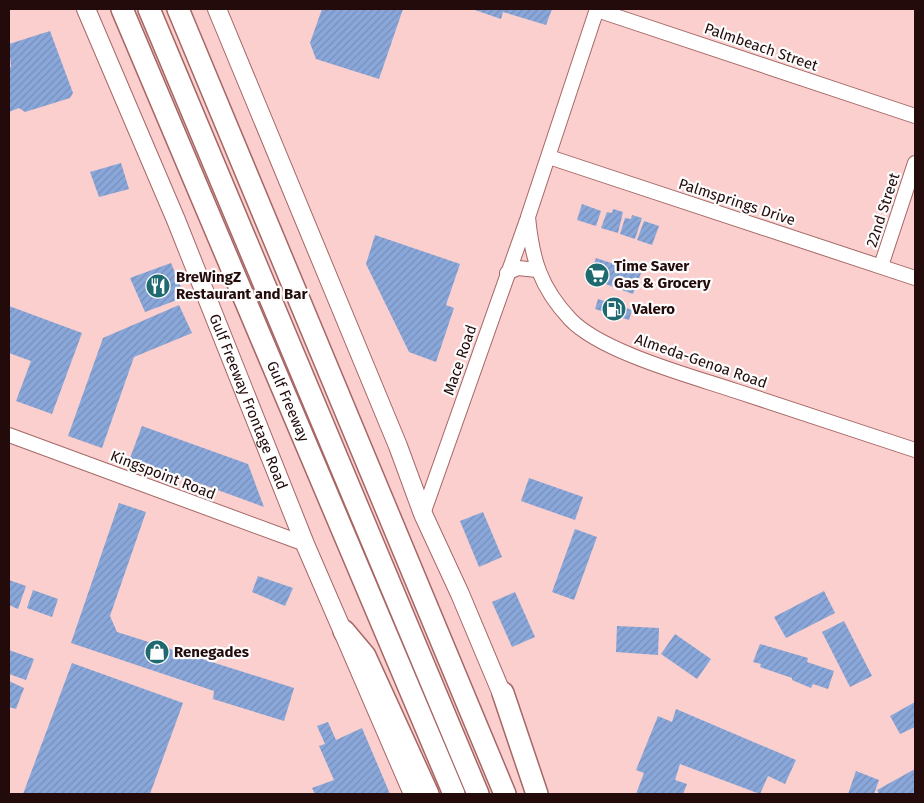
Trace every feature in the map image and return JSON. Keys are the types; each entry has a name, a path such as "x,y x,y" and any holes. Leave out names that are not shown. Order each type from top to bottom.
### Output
{"highway":[{"name":"Gulf Freeway","path":"122,9 454,794"},
{"name":"Gulf Freeway","path":"150,9 478,794"},
{"path":"178,9 505,794"},
{"path":"344,632 365,656 428,794"},
{"path":"502,693 537,794"}],"main road":[{"name":"Gulf Freeway Frontage Road","path":"86,9 176,220 305,544 413,794"},
{"path":"217,9 391,428 423,514 502,693 544,794"}],"street":[{"name":"Palmbeach Street","path":"597,9 915,116"},
{"name":"Almeda-Genoa Road","path":"597,9 528,217 531,246 537,270 552,297 571,321 596,339 663,367 915,450"},
{"name":"Palmsprings Drive","path":"548,157 915,278"},
{"name":"22nd Street","path":"881,266 915,163"},
{"name":"Mace Road","path":"423,514 442,465 506,273 528,217"},
{"path":"506,273 518,268 537,270"},
{"name":"Kingspoint Road","path":"9,435 305,544"}],"building":[{"path":"322,9 403,9 379,79 316,59 310,43"},
{"path":"472,9 552,9 546,25 503,12 501,19"},
{"path":"50,31 73,93 70,98 25,112 19,108 9,112 9,67 11,67 9,44"},
{"path":"121,163 129,189 99,197 90,172"},
{"path":"582,204 601,211 596,226 577,220"},
{"path":"613,209 623,212 618,233 601,228 607,212 612,213"},
{"path":"632,215 642,218 635,239 620,234 625,218 631,219"},
{"path":"644,221 659,226 652,245 637,240"},
{"path":"375,235 460,264 446,305 454,308 436,362 409,352 366,264"},
{"path":"596,258 641,273 633,294 589,278"},
{"path":"171,263 185,297 145,312 130,278"},
{"name":"Valero","path":"598,299 632,310 629,320 595,309"},
{"path":"179,305 192,333 134,357 102,448 68,436 103,338"},
{"path":"9,306 82,333 52,414 16,401 31,361 9,353"},
{"path":"142,426 248,464 264,507 130,458"},
{"path":"529,478 583,497 575,520 521,501"},
{"path":"119,503 146,512 110,616 117,632 294,688 284,721 213,699 214,691 71,643"},
{"path":"483,512 502,557 479,567 460,521"},
{"path":"575,529 597,537 574,600 552,592"},
{"path":"258,576 293,588 285,606 252,592"},
{"path":"9,580 26,586 18,609 9,605"},
{"path":"33,590 58,599 52,617 27,608"},
{"path":"824,591 835,613 786,638 774,617"},
{"path":"515,592 535,637 512,647 492,602"},
{"path":"844,621 872,676 850,687 822,632"},
{"path":"617,626 659,628 658,655 616,652"},
{"path":"675,634 711,659 697,679 661,654"},
{"path":"760,644 808,658 807,662 834,671 828,689 813,684 811,688 792,680 792,678 760,667 761,664 753,662"},
{"path":"9,650 34,659 26,680 9,674"},
{"path":"72,663 183,703 150,794 23,794"},
{"path":"9,681 24,688 16,709 9,707"},
{"path":"915,702 915,727 900,734 890,716"},
{"path":"676,709 796,760 785,784 768,776 760,794 680,764 675,780 687,784 683,794 636,794 644,773 636,770 658,716 672,722"},
{"path":"328,722 336,740 362,728 390,794 315,794 312,788 334,780 319,746 325,744 317,726"},
{"path":"915,769 915,794 879,794 877,790"},
{"path":"856,771 879,780 874,794 848,794"}],"place":[{"name":"Time Saver Gas & Grocery","path":"597,275"},
{"name":"BreWingZ Restaurant and Bar","path":"158,286"},
{"name":"Valero","path":"614,309"},
{"name":"Renegades","path":"157,652"}]}
